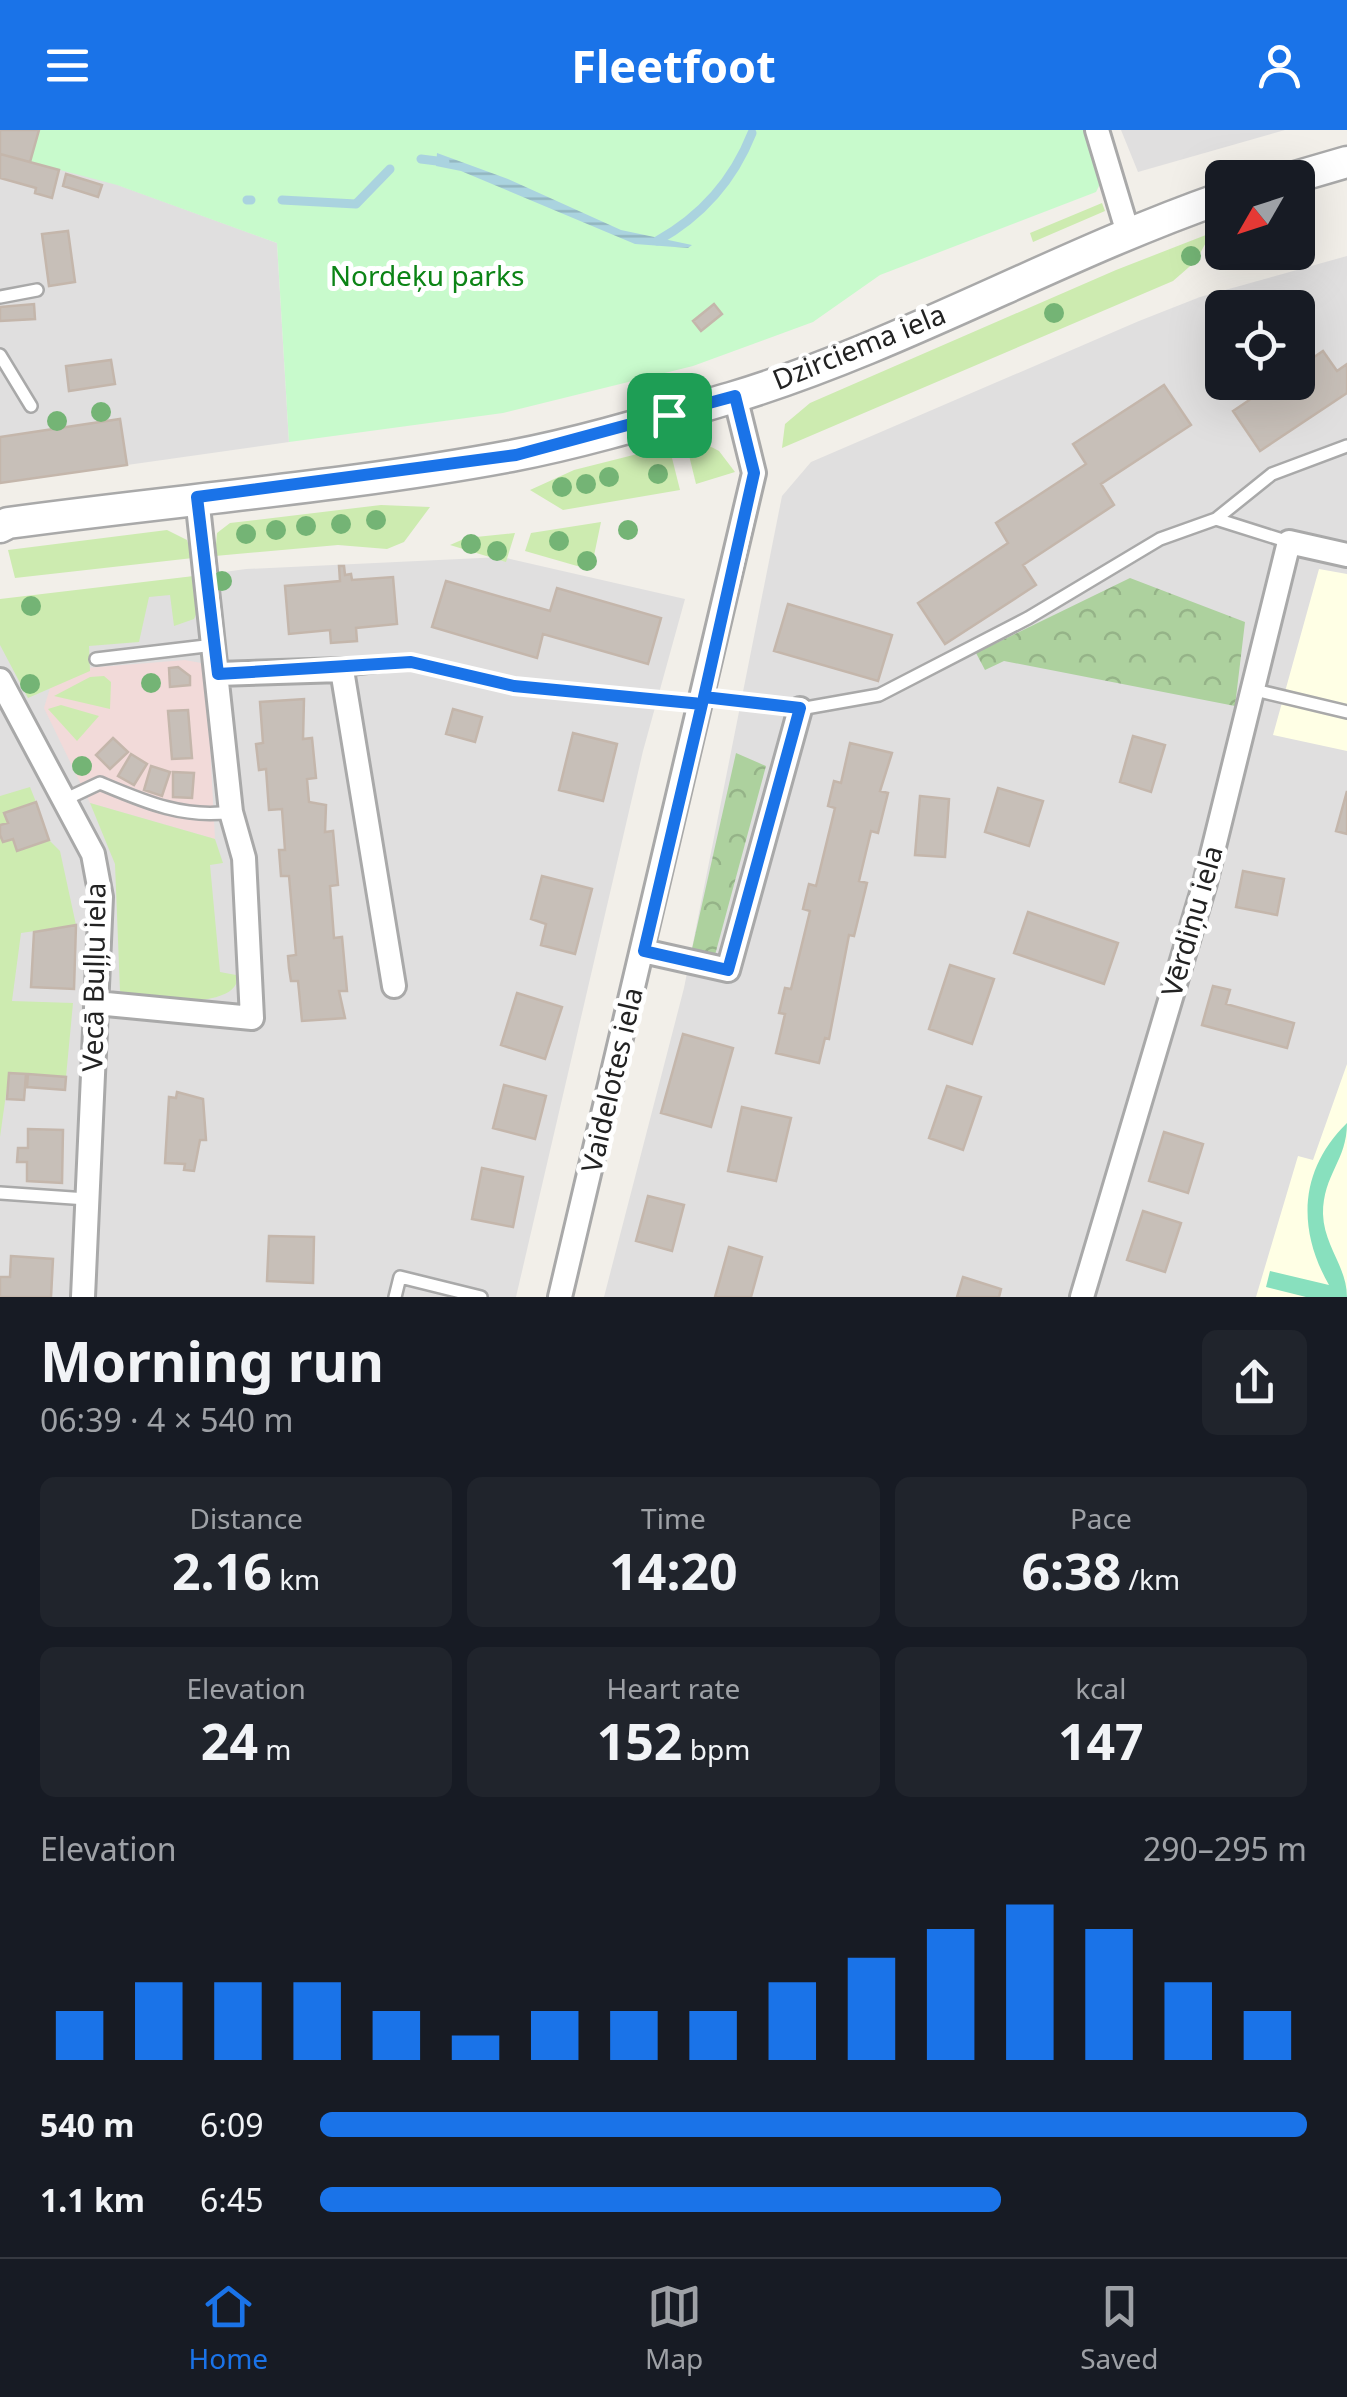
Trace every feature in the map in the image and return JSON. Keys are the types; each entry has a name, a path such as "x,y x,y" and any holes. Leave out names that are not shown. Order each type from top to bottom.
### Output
{"street":[{"path":"1097,130 1128,233"},
{"path":"1315,171 1347,162"},
{"name":"Dzirciema iela","path":"3,523 516,455 735,396 865,347 1128,233 1205,204"},
{"name":"Vaidelotes iela","path":"560,1297 754,473 735,396"},
{"path":"96,1003 252,1018 244,858 230,812 197,497"},
{"path":"1289,542 1347,555"},
{"name":"Vērdiņu iela","path":"1082,1297 1205,883 1289,542"},
{"path":"218,674 342,670 394,986"},
{"name":"Vecā Buļļu iela","path":"0,680 93,854 101,898 83,1297"},
{"path":"644,951 728,970 800,708"}],"lane":[{"path":"0,297 36,290"},
{"path":"0,355 32,406"},
{"path":"342,670 411,662 514,686 800,708 879,695 1028,618 1160,539 1216,519 1272,474 1347,446"},
{"path":"1216,519 1289,542"},
{"path":"96,658 214,645"},
{"path":"1255,690 1347,712"},
{"path":"66,798 100,783 166,809 204,816 230,812"},
{"path":"0,1194 87,1199"},
{"path":"395,1297 400,1277 481,1297"}],"shaded area":[{"path":"0,130 118,185 277,243 289,442 0,483"},
{"path":"1121,130 1285,130 1138,172"},
{"path":"1347,256 1347,1297 604,1297 684,988 782,496 811,462 1205,296 1205,400 1315,400 1315,290 1225,290 1297,270 1315,270 1315,265"},
{"path":"502,557 685,599 643,751 516,1297 0,1297 0,608 8,602 246,569"},
{"path":"1319,569 1347,574 1347,751 1273,735"},
{"path":"185,660 201,663 206,670 215,839 90,803 44,708 50,688 86,668"},
{"path":"1347,1064 1347,1297 1256,1297 1298,1156 1313,1160"}],"green space":[{"name":"Nordeķu parks","path":"0,130 1089,130 1100,184 1096,192 880,275 813,322 693,366 503,413 289,442 277,243 117,185 0,154"},
{"path":"1102,203 1105,211 1033,242 1030,233"},
{"path":"1205,235 1196,261 1173,281 782,448 785,424 810,403"},
{"path":"698,440 719,451 735,472 696,484 686,443"},
{"path":"669,446 680,490 563,510 530,490 574,470"},
{"path":"381,505 430,507 404,542 387,549 338,545 215,556 217,533 230,523"},
{"path":"601,522 591,570 525,551 531,533"},
{"path":"167,530 187,540 193,558 15,578 8,550"},
{"path":"515,533 506,562 450,545 466,538"},
{"path":"194,576 198,610 194,619 174,626 170,595 149,597 139,642 89,646 90,671 28,698 0,645 0,599"},
{"path":"1130,578 1245,622 1235,706 1004,661 985,670 976,653"},
{"path":"104,676 111,682 110,709 54,696 90,677"},
{"path":"61,705 99,716 77,741 48,709"},
{"path":"736,753 766,766 715,955 692,949"},
{"path":"30,787 36,802 5,813 8,823 0,825 0,796"},
{"path":"90,803 215,839 223,863 210,865 220,972 236,975 236,984 228,992 182,1001 120,991 115,864"},
{"path":"0,835 3,842 13,839 17,850 49,840 60,851 76,925 21,933 12,1001 73,1003 66,1077 9,1073 0,1137"},
{"path":"1347,1123 1323,1214 1347,1297 1306,1297 1266,1287 1270,1271 1329,1285 1312,1243 1308,1201 1319,1160"}],"water":[{"path":"437,153 508,179 621,230 692,245 688,248 635,244 461,171 436,166"}],"building":[{"path":"0,130 39,130 30,162 0,154"},
{"path":"0,154 59,170 52,198 35,193 36,188 0,178"},
{"path":"66,174 102,185 98,197 63,186"},
{"path":"68,231 75,282 49,286 42,234"},
{"path":"34,304 35,319 0,321 0,307"},
{"path":"714,304 722,314 701,331 693,321"},
{"path":"1323,351 1337,371 1347,364 1347,393 1260,451 1233,411 1249,400 1315,400 1315,356"},
{"path":"111,360 115,384 69,391 66,366"},
{"path":"1164,385 1191,425 1101,484 1114,505 1023,565 1036,585 945,644 918,603 1008,543 996,523 1086,464 1073,444"},
{"path":"120,419 127,465 0,483 0,437"},
{"path":"339,566 344,566 345,575 351,574 352,580 393,577 397,624 356,628 357,641 331,643 330,630 289,634 285,586 340,581"},
{"path":"446,581 550,611 557,588 661,618 648,664 543,634 537,658 432,627"},
{"path":"788,604 892,635 878,681 774,651"},
{"path":"178,667 190,676 190,685 170,687 169,668"},
{"path":"304,699 303,739 312,738 316,778 307,779 309,802 326,805 325,832 333,831 338,885 330,886 334,938 342,937 347,991 339,991 345,1018 302,1021 298,981 291,981 289,968 288,956 296,955 289,876 281,876 279,850 285,850 282,809 269,810 266,769 259,770 256,744 263,743 260,702"},
{"path":"453,709 482,717 475,742 446,734"},
{"path":"188,710 192,758 172,759 168,711"},
{"path":"573,733 617,744 603,801 559,790"},
{"path":"1133,736 1165,745 1151,792 1120,782"},
{"path":"113,738 128,752 110,769 96,755"},
{"path":"850,743 892,753 880,791 888,793 878,833 871,831 859,881 867,883 854,936 849,935 829,1039 825,1038 819,1063 776,1053 785,1014 779,1013 785,988 791,989 810,911 803,909 809,884 816,886 835,808 828,806 834,781 841,783"},
{"path":"131,754 147,764 134,785 118,776"},
{"path":"151,766 170,772 162,796 144,790"},
{"path":"173,772 194,773 192,798 173,797"},
{"path":"998,788 1043,801 1029,846 985,832"},
{"path":"1347,791 1347,834 1336,831"},
{"path":"920,796 949,799 945,857 915,855"},
{"path":"36,802 49,840 17,851 13,839 3,842 0,835 0,825 8,823 4,813"},
{"path":"1243,871 1284,879 1277,915 1236,907"},
{"path":"542,876 592,889 575,954 541,945 546,924 531,919"},
{"path":"1028,912 1118,943 1104,984 1014,953"},
{"path":"76,925 74,989 31,987 34,932"},
{"path":"950,965 994,979 972,1044 929,1029"},
{"path":"1213,986 1230,990 1226,1004 1294,1023 1287,1048 1202,1025"},
{"path":"517,993 562,1007 545,1059 501,1045"},
{"path":"683,1034 733,1048 711,1127 661,1113"},
{"path":"9,1073 26,1074 24,1100 7,1099"},
{"path":"28,1074 66,1077 65,1090 27,1087"},
{"path":"504,1085 546,1096 535,1139 493,1128"},
{"path":"947,1086 981,1097 963,1150 929,1138"},
{"path":"177,1092 203,1099 206,1140 200,1140 194,1171 184,1170 185,1164 165,1163 169,1097 176,1098"},
{"path":"742,1107 791,1118 776,1181 728,1171"},
{"path":"28,1129 63,1130 62,1183 27,1181 27,1162 17,1162 18,1148 28,1148"},
{"path":"1164,1132 1203,1144 1188,1193 1149,1181"},
{"path":"482,1168 523,1177 513,1227 472,1219"},
{"path":"648,1196 684,1205 672,1251 636,1241"},
{"path":"1143,1211 1181,1223 1165,1272 1127,1260"},
{"path":"269,1236 314,1237 313,1283 267,1281"},
{"path":"729,1247 762,1257 751,1297 715,1297"},
{"path":"11,1256 53,1259 51,1297 0,1297 0,1277 10,1277"},
{"path":"963,1277 1001,1289 999,1297 957,1297"}],"waterway":[{"path":"657,241 714,196 735,167 752,133"},
{"path":"421,159 445,162"},
{"path":"282,200 356,204 390,169"}],"route":[{"path":"735,396 754,473 704,697 800,708 728,970 644,951 702,704 514,686 411,662 342,670 218,674 197,497 436,469 516,455 669,415 735,396"}]}
